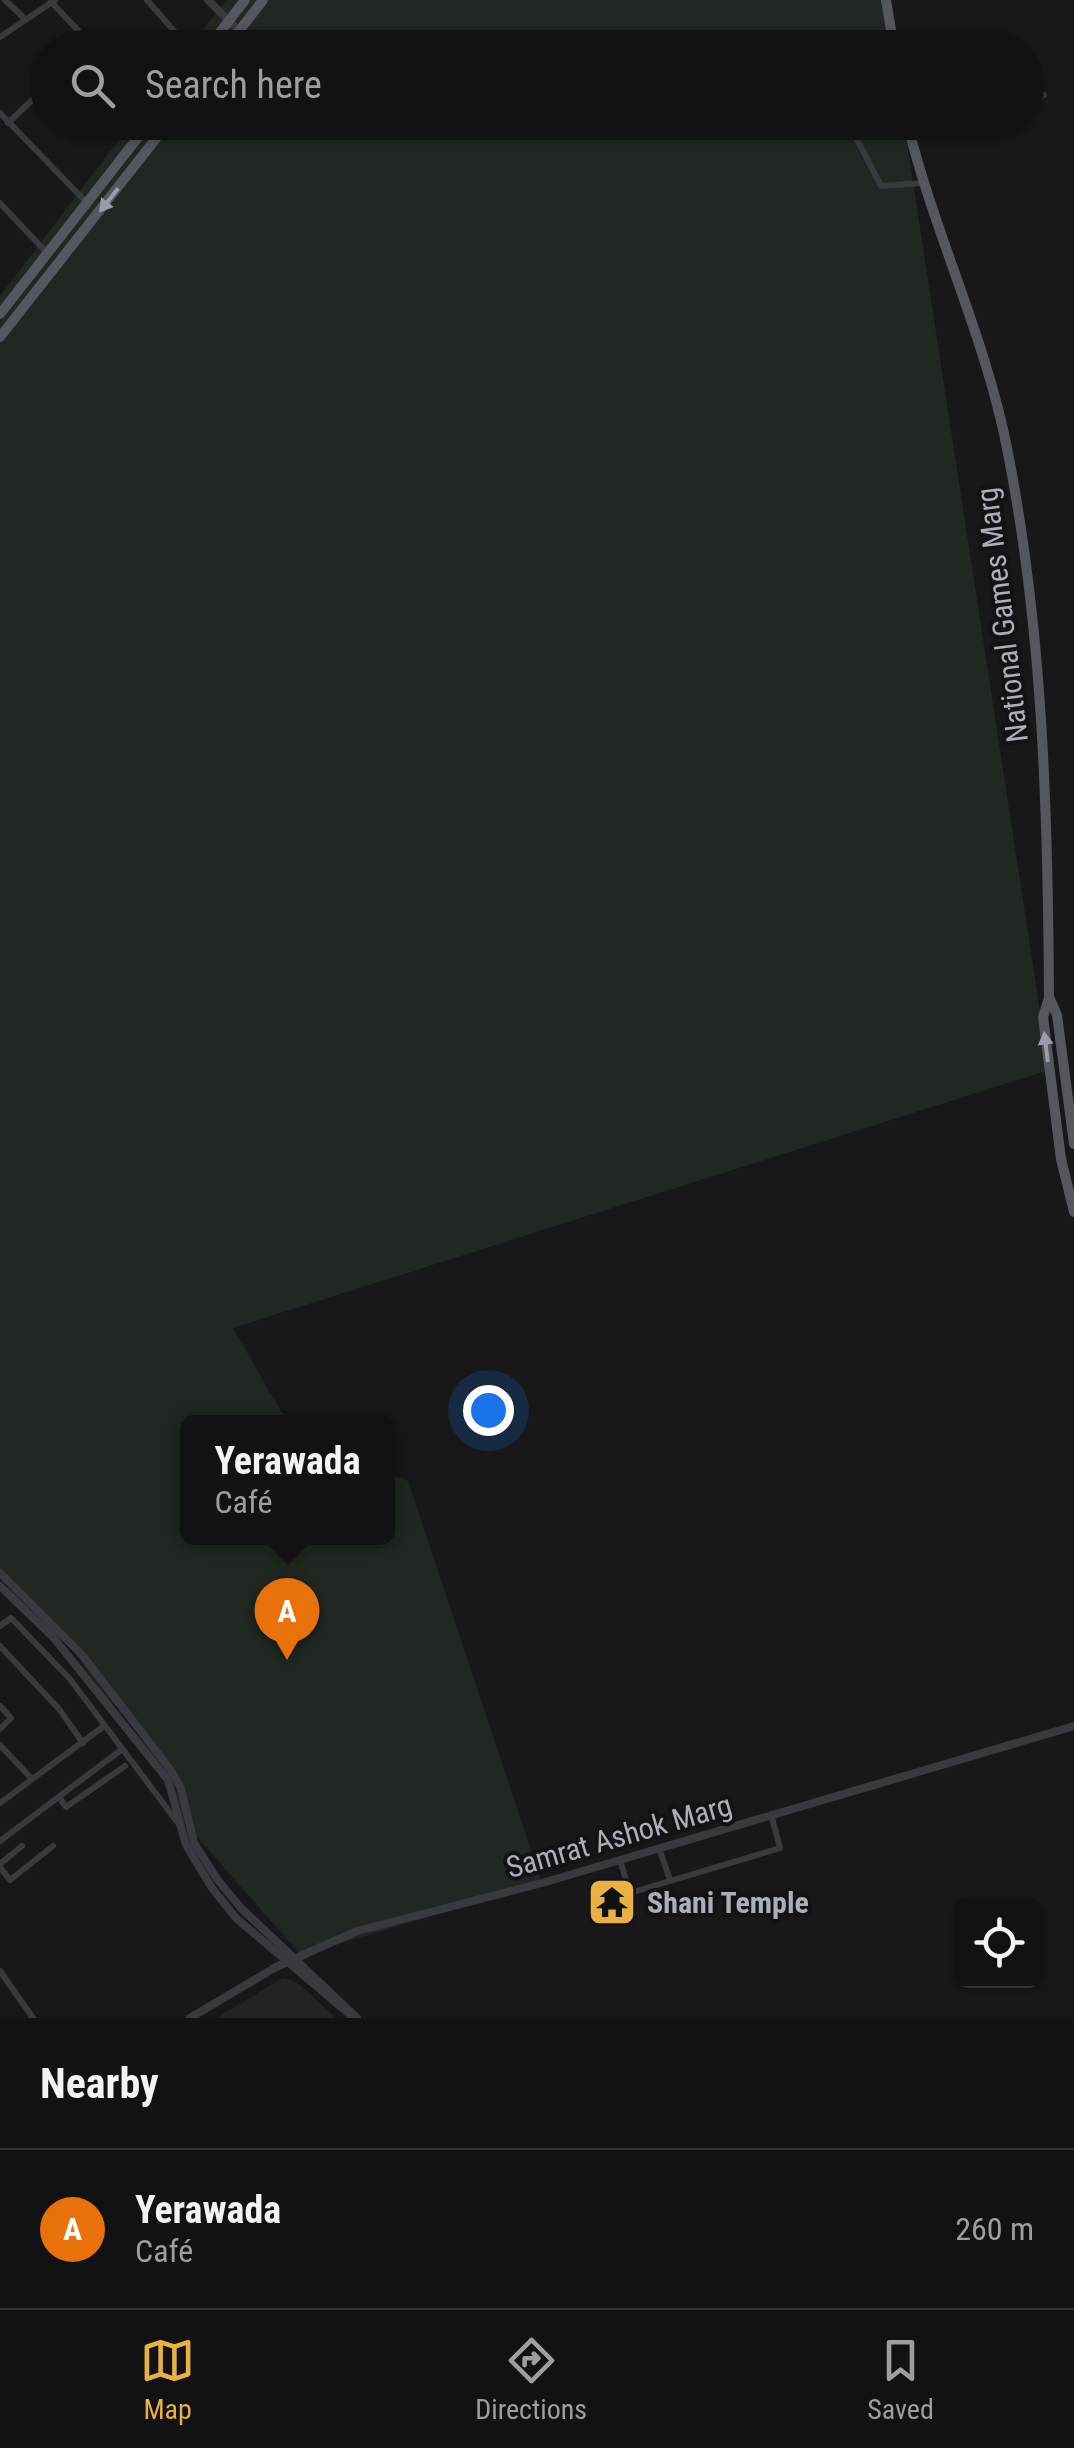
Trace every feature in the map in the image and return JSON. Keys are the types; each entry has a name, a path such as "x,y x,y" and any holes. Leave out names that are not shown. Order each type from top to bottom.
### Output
{"main road":[{"path":"222,30 244,0"},
{"path":"240,30 263,0"},
{"path":"886,0 891,30"},
{"path":"0,314 136,140"},
{"path":"0,337 155,140"},
{"name":"National Games Marg","path":"912,140 992,384 1019,522 1045,779 1049,998 1043,1017 1053,1101 1074,1212"},
{"name":"National Games Marg","path":"1049,998 1057,1015 1071,1097 1074,1144"}],"street":[{"path":"5,0 24,19"},
{"path":"147,0 173,30"},
{"path":"208,0 236,30"},
{"path":"0,37 53,1 77,30"},
{"path":"8,122 30,102"},
{"path":"0,113 88,204"},
{"path":"858,140 882,186 924,183"},
{"path":"0,203 48,254"},
{"path":"1053,1101 1071,1097"},
{"path":"0,1572 83,1656 178,1781 200,1853 240,1908 356,2018"},
{"path":"0,1586 53,1637 160,1768 175,1794 192,1859 212,1888 236,1918 292,1959"},
{"path":"1,1622 13,1620 70,1679 182,1828"},
{"path":"0,1646 59,1709 83,1743"},
{"path":"0,1706 11,1718 0,1729"},
{"path":"0,1802 104,1726"},
{"name":"Samrat Ashok Marg","path":"190,2018 292,1959 357,1931 620,1860 1074,1726"},
{"path":"0,1745 32,1780"},
{"path":"0,1841 121,1750"},
{"path":"59,1797 66,1807 124,1766"},
{"path":"620,1860 630,1892 780,1848 771,1814"},
{"path":"22,1846 0,1865 10,1880 53,1846"},
{"path":"659,1848 670,1880"},
{"path":"0,1971 29,2016"}],"shaded area":[{"path":"226,0 886,0 890,30 203,30"},
{"path":"119,140 907,140 1049,1070 233,1328 283,1415 180,1415 180,1545 395,1545 395,1475 408,1481 542,1883 301,1955 174,1811 170,1794 178,1789 134,1718 108,1701 59,1629 0,1575 0,296"},
{"path":"283,1978 298,1983 336,2018 217,2018"}],"place":[{"name":"Yerawada","path":"287,1660"},
{"name":"Shani Temple","path":"612,1902"}]}
